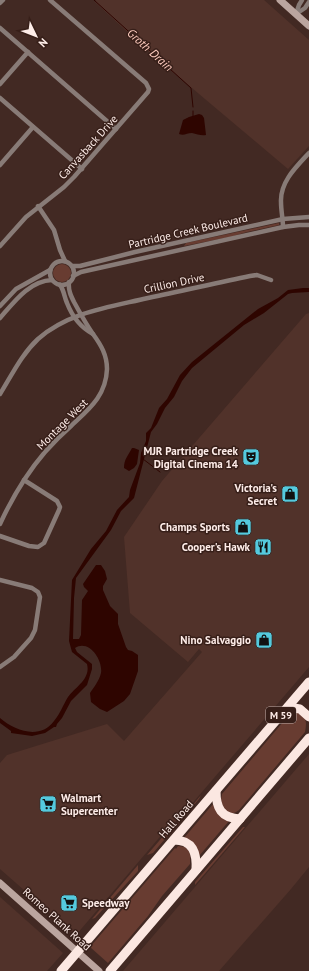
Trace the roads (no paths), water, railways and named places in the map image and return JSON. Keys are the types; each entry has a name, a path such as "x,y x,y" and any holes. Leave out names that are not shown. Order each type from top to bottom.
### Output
{"highway":[{"name":"Hall Road","path":"61,971 309,682"},
{"path":"288,707 300,709 309,717"},
{"path":"110,971 309,738"},
{"path":"216,791 216,803 219,809 228,817 240,819"},
{"path":"174,840 184,842 193,849 196,857 196,870"}],"main road":[{"path":"280,0 309,26"},
{"name":"Romeo Plank Road","path":"0,883 99,971"}],"street":[{"path":"0,3 3,0"},
{"name":"Canvasback Drive","path":"0,246 21,222 38,206 64,187 82,169 146,95 149,89 146,84 50,0"},
{"path":"296,14 302,0"},
{"path":"296,14 305,8 309,2"},
{"path":"0,28 116,129"},
{"path":"0,84 28,52"},
{"path":"0,98 82,169"},
{"path":"0,165 33,127"},
{"path":"283,227 281,200 284,187 293,172 309,153"},
{"path":"0,318 26,290 44,281 52,280 60,285 69,282 73,276 74,271 72,266 65,261 54,230 38,206"},
{"name":"Partridge Creek Boulevard","path":"72,266 87,265 135,252 283,219 309,217"},
{"name":"Partridge Creek Boulevard","path":"73,276 82,272 283,227 309,225"},
{"path":"0,306 16,290 50,270 56,263 60,250"},
{"path":"56,263 65,261"},
{"path":"50,270 52,280"},
{"name":"Crillion Drive","path":"0,394 19,361 32,345 49,330 80,314 254,275 263,276 271,280"},
{"name":"Montage West","path":"0,524 24,480 44,453 93,405 102,392 106,375 106,360 102,346 92,334 80,314 68,289 69,282"},
{"name":"Montage West","path":"60,285 66,302 74,317 81,326 92,334"},
{"path":"0,536 29,546 38,547 44,542 59,510 59,503 54,498 24,480"},
{"path":"0,580 32,588 38,592 40,597 35,630 31,638 14,658 0,667"}],"waterway":[{"name":"Groth Drain","path":"94,0 191,88 193,107"},
{"name":"Groth Drain","path":"193,111 193,116"},
{"path":"143,459 160,472"}],"place":[{"name":"MJR Partridge Creek Digital Cinema 14","path":"251,457"},
{"name":"Victoria's Secret","path":"290,494"},
{"name":"Champs Sports","path":"243,527"},
{"name":"Cooper's Hawk","path":"263,547"},
{"name":"Nino Salvaggio","path":"264,640"},
{"name":"Walmart Supercenter","path":"48,804"},
{"name":"Speedway","path":"69,903"}]}
